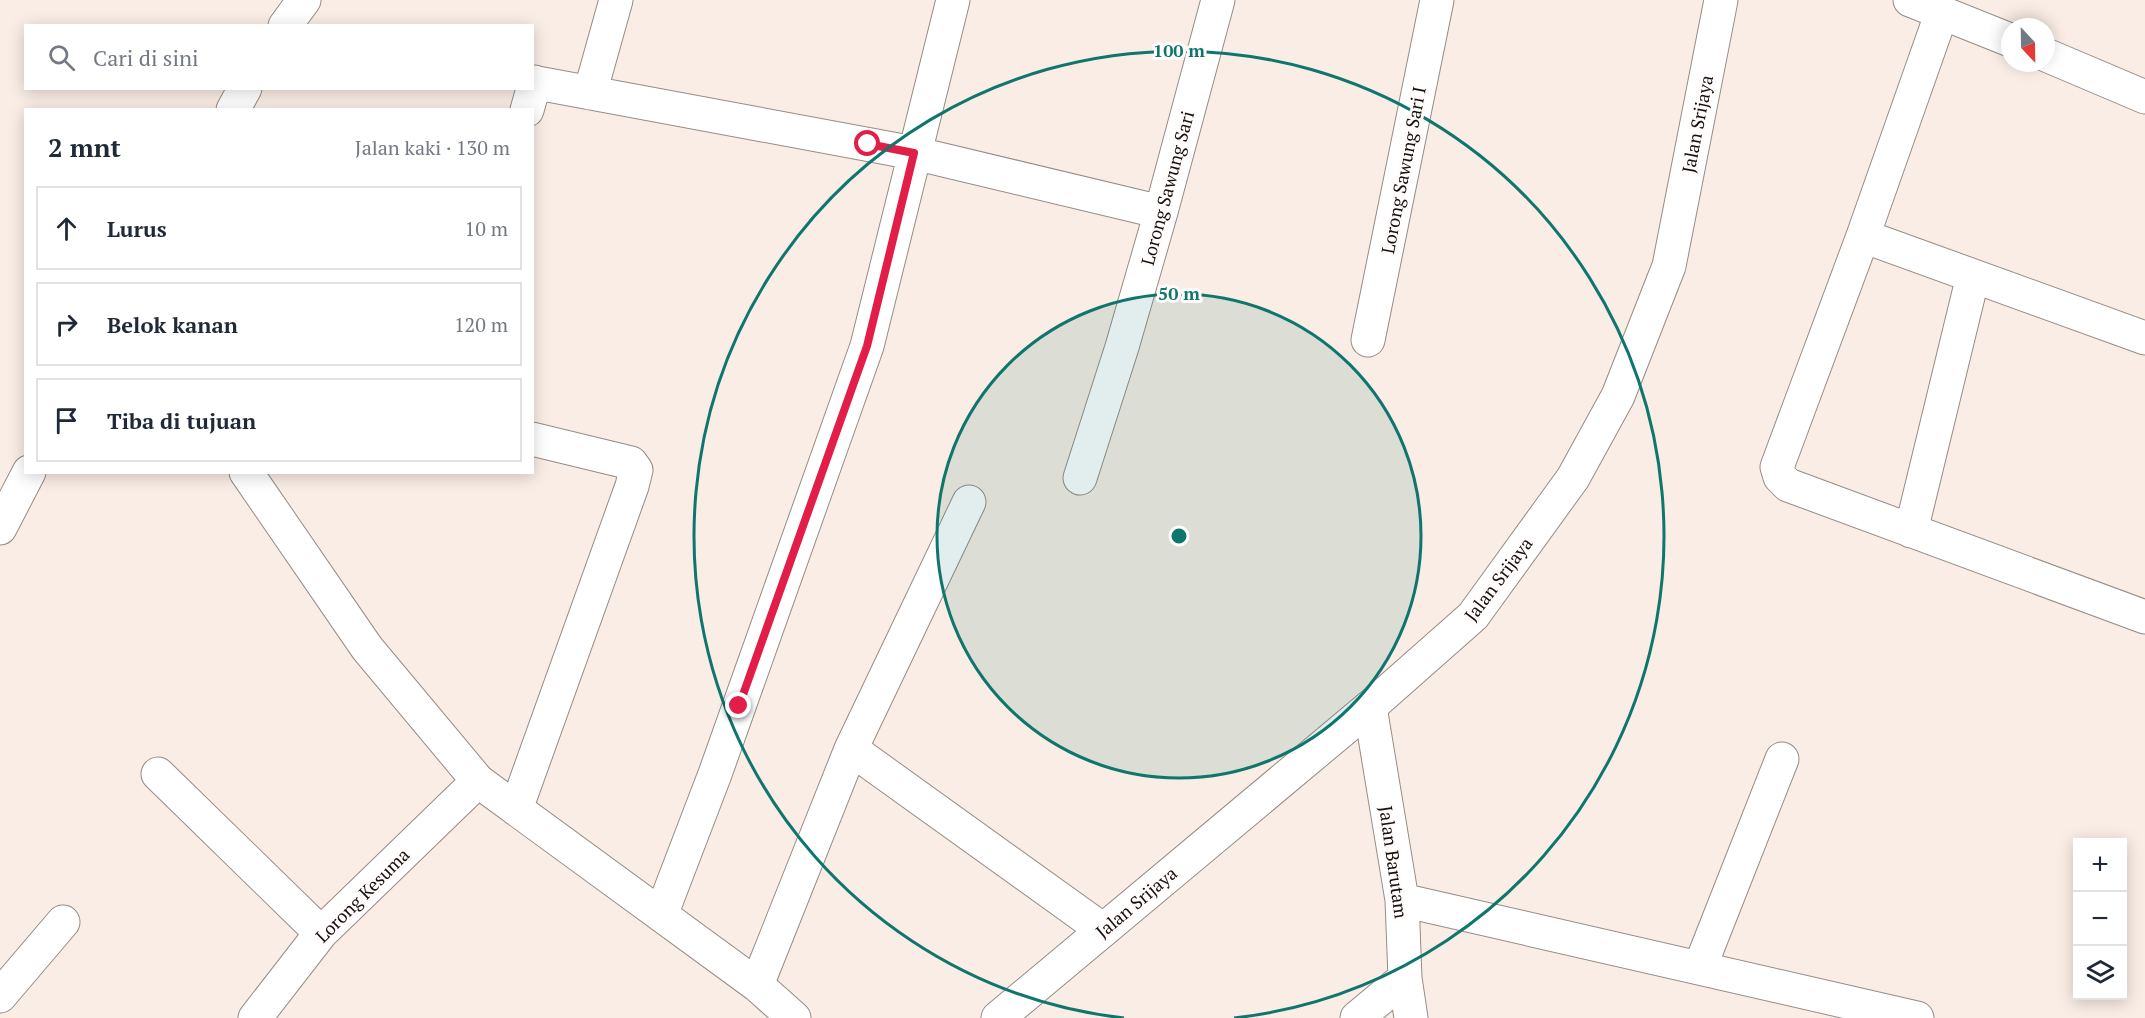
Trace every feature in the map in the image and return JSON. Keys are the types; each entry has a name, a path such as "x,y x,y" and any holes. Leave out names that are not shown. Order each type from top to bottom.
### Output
{"street":[{"path":"286,24 304,0"},
{"path":"590,93 616,0"},
{"path":"661,915 715,774 867,346 953,0"},
{"name":"Lorong Sawung Sari","path":"1080,478 1122,347 1161,213 1218,0"},
{"name":"Lorong Sawung Sari I","path":"1368,340 1437,0"},
{"name":"Jalan Srijaya","path":"998,1018 1370,707 1473,616 1573,478 1618,396 1669,266 1721,0"},
{"path":"1910,0 2001,36"},
{"path":"1942,12 1863,236 1777,468 1780,477 1788,485 2145,617"},
{"path":"2055,59 2145,97"},
{"path":"233,108 244,90"},
{"path":"531,91 590,93 914,153 1161,213"},
{"path":"1863,236 2145,338"},
{"path":"1911,531 1973,276"},
{"path":"516,809 636,470 631,463 534,439"},
{"path":"0,528 28,474"},
{"path":"247,474 367,648 478,781 757,985 794,1018"},
{"path":"757,985 851,749 969,502"},
{"name":"Jalan Barutam","path":"1370,707 1402,900 1406,978 1411,1018"},
{"path":"851,749 1103,930"},
{"path":"1700,967 1782,759"},
{"path":"158,774 321,933"},
{"name":"Lorong Kesuma","path":"255,1018 321,933 478,781"},
{"path":"1402,900 1917,1018"},
{"path":"0,996 63,922"},
{"path":"1357,1018 1406,978"}],"route":[{"path":"739,706 867,346 914,153 868,144"}]}
